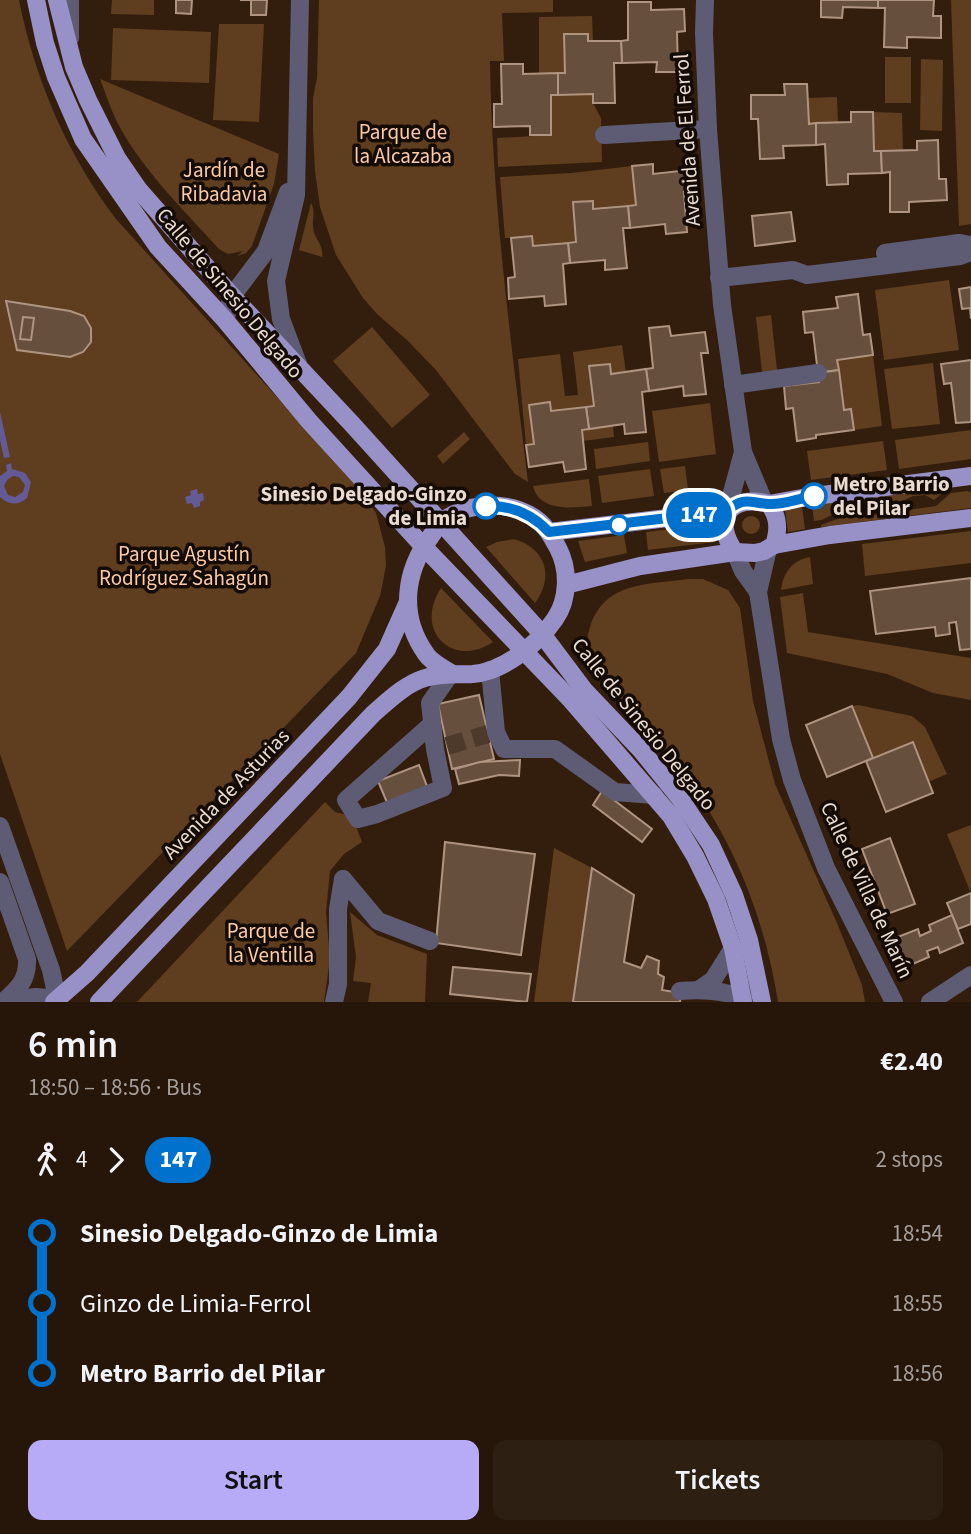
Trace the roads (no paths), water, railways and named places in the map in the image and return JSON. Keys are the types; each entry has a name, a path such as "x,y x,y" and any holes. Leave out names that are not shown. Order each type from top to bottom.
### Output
{"main road":[{"name":"Calle de Sinesio Delgado","path":"36,0 52,66 83,139 158,247 225,320 309,421 423,546 524,650 671,816 716,899 733,948 743,1000"},
{"name":"Calle de Sinesio Delgado","path":"57,0 74,66 102,129 127,174 232,296 352,424 541,634 584,690 658,770 679,797 706,838 727,878 754,958 762,1002"},
{"path":"451,673 427,657 414,633 407,604 413,564 423,546 441,523 466,509 496,506 512,508 539,521 549,532 727,511 745,501 766,503 971,476"},
{"path":"766,503 775,512 778,524 771,547"},
{"path":"727,511 726,537 735,552"},
{"path":"566,586 640,566 735,552 755,553 771,547 830,535 971,517"},
{"name":"Calle de Sinesio Delgado","path":"451,673 473,674 490,670 524,650 555,619 564,602 566,586 562,555 549,532"},
{"name":"Avenida de Asturias","path":"57,1001 82,978 349,696 387,649 407,604"},
{"path":"99,1002 373,714 423,678 451,673"}],"street":[{"name":"Calle de Sinesio Delgado","path":"69,52 71,0"},
{"path":"300,0 296,195 276,281 281,319 301,371"},
{"name":"Avenida de El Ferrol","path":"705,0 708,129 719,278 743,452 766,503"},
{"path":"604,135 708,129"},
{"path":"225,320 232,296 266,251 297,166"},
{"path":"719,278 793,270 806,263 959,243 971,245"},
{"path":"793,270 807,275 960,256 971,251"},
{"path":"733,384 818,373"},
{"name":"Avenida de El Ferrol","path":"727,511 743,452"},
{"name":"Calle de Villa de Marín","path":"771,547 758,592 781,739 792,780 826,868 894,1002"},
{"name":"Calle de Villa de Marín","path":"735,552 758,592"},
{"path":"490,670 492,733 504,748 555,749 615,792 654,795"},
{"path":"429,703 451,673"},
{"path":"409,686 429,703 432,724 441,747 443,788 358,819 346,800 432,724"},
{"path":"0,825 51,970 57,1001 36,997 4,1001"},
{"path":"334,1002 338,984 338,909 343,879 378,921 430,941"},
{"path":"0,882 27,959 27,970 22,984 4,1001"},
{"path":"700,989 713,979 733,948"},
{"path":"930,1002 971,975"},
{"path":"680,991 700,989 731,994 743,1000"}],"tunnel":[{"path":"447,746 488,734"}],"place":[{"name":"Metro Barrio del Pilar","path":"814,496"},
{"name":"Sinesio Delgado-Ginzo de Limia","path":"486,506"}],"park label":[{"name":"Parque de la Alcazaba","path":"403,144"},
{"name":"Jardín de Ribadavia","path":"224,182"},
{"name":"Parque Agustín Rodríguez Sahagún","path":"184,566"},
{"name":"Parque de la Ventilla","path":"271,943"}]}
